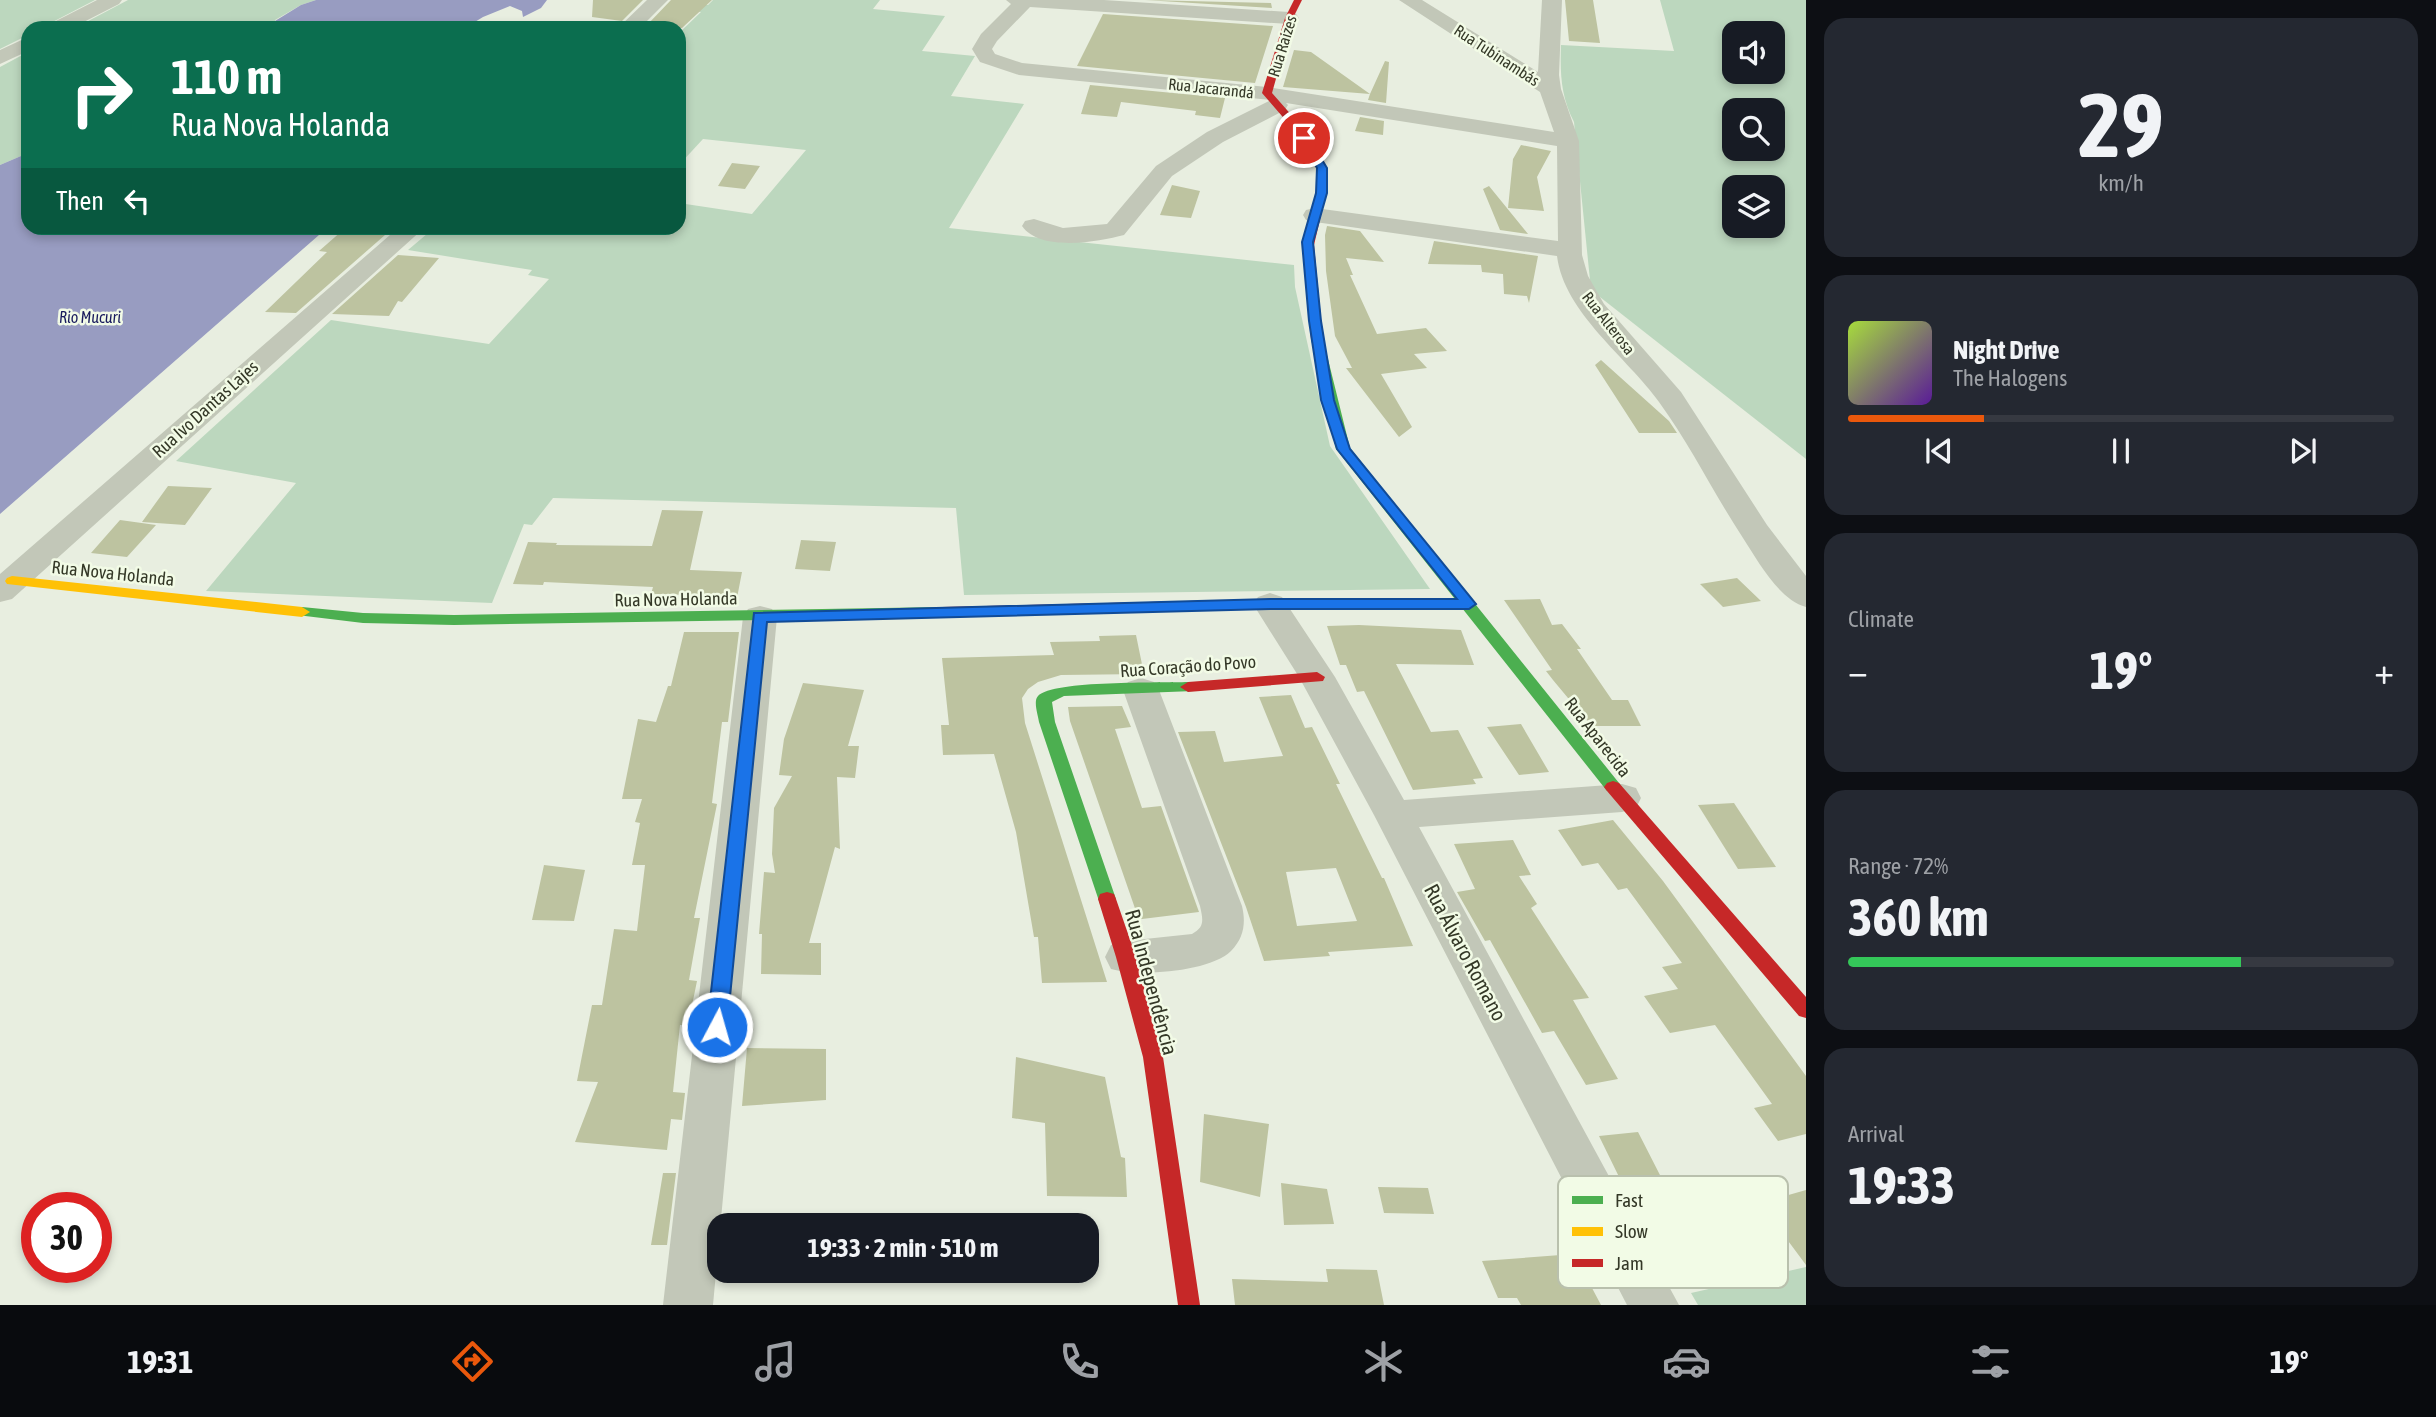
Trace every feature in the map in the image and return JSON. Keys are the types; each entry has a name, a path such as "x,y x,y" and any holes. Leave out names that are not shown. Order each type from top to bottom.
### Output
{"street":[{"path":"70,21 111,0"},
{"path":"636,21 658,0"},
{"path":"1016,0 1293,9"},
{"name":"Rua Jacarandá","path":"1026,0 988,38 982,49 987,58 1019,69 1272,99 1568,141"},
{"name":"Rua Tubinambás","path":"1409,0 1550,89"},
{"name":"Rua Alterosa","path":"1552,0 1550,89 1568,141 1569,250 1573,270 1585,296 1671,398 1749,526 1806,597"},
{"name":"Rua Raizes","path":"1272,99 1293,9"},
{"path":"0,58 21,47"},
{"path":"1034,226 1043,232 1064,236 1115,230 1164,171 1272,99 1304,138 1322,168 1321,193 1315,215 1569,250"},
{"name":"Rua Aparecida","path":"1315,215 1307,242 1315,321 1328,400 1343,449 1622,799 1806,1010"},
{"name":"Rua Ivo Dantas Lajes","path":"6,587 404,235"},
{"name":"Rua Nova Holanda","path":"6,587 363,618 454,620 760,617 1270,604 1469,604"},
{"name":"Rua Álvaro Romano","path":"1270,604 1317,677 1585,1176"},
{"path":"688,1305 760,617"},
{"name":"Rua Coração do Povo","path":"1062,691 1141,690 1317,677"},
{"path":"1126,957 1204,950 1221,934 1224,922 1221,906 1141,690"},
{"name":"Rua Independência","path":"1062,691 1044,699 1047,722 1126,957 1153,1057 1189,1305"},
{"path":"1393,815 1622,799"},
{"name":"Rua Álvaro Romano","path":"1645,1288 1654,1305"}],"green space":[{"path":"0,0 95,0 54,21 21,21 21,38 0,49"},
{"path":"128,0 316,0 301,5 275,21 88,21"},
{"path":"713,0 880,0 873,9 945,16 922,51 975,56 951,96 1024,104 949,228 1294,265 1295,287 1330,446 1430,589 964,595 956,508 553,498 532,525 524,524 492,603 206,591 296,483 176,461 331,320 489,344 549,279 528,275 532,270 408,250 426,235 686,235 686,204 752,214 806,150 703,139 686,157 686,26 701,12 677,9 682,3 708,5"},
{"path":"1660,0 1806,0 1806,459 1591,290 1574,122 1562,85 1561,45 1674,51"},
{"path":"21,56 21,156 0,165 0,67"},
{"path":"1806,1267 1806,1305 1698,1305 1691,1293 1713,1288 1788,1288 1788,1271"}],"water":[{"path":"316,0 547,0 541,8 523,17 522,11 510,6 476,21 275,21 301,5"},
{"name":"Rio Mucuri","path":"21,156 21,235 319,235 0,514 0,165"}],"building":[{"path":"593,0 643,0 622,21 592,17"},
{"path":"671,0 712,0 686,24 686,21 651,21"},
{"path":"1145,0 1271,3 1272,8"},
{"path":"1565,0 1593,0 1600,43 1569,41"},
{"path":"1103,14 1273,26 1255,83 1077,66"},
{"path":"1294,50 1311,52 1370,94 1283,87"},
{"path":"1385,61 1389,62 1386,103 1368,100"},
{"path":"1090,85 1225,98 1220,118 1195,115 1196,111 1121,102 1117,117 1081,114"},
{"path":"1360,117 1384,121 1383,135 1355,131"},
{"path":"1521,145 1551,151 1537,177 1544,211 1508,208 1513,159"},
{"path":"732,163 760,166 745,189 718,186"},
{"path":"1172,185 1200,191 1191,218 1160,215"},
{"path":"1489,186 1528,234 1500,230 1483,189"},
{"path":"1327,226 1360,231 1384,262 1346,258 1353,275 1350,275 1377,334 1426,328 1447,351 1414,354 1427,368 1381,374 1412,427 1399,437 1346,368 1352,368 1335,336 1326,271"},
{"path":"337,235 385,235 296,313 265,312 327,252 319,251"},
{"path":"1434,241 1538,256 1529,303 1527,296 1504,294 1503,274 1482,272 1481,265 1428,264"},
{"path":"398,255 439,258 402,302 398,301 389,316 332,314"},
{"path":"1601,360 1669,421 1677,433 1639,433 1595,365"},
{"path":"168,486 212,488 185,525 142,522"},
{"path":"662,510 703,511 690,570 742,572 736,603 691,603 693,595 651,594 653,587 544,582 543,585 513,584 528,542 652,546"},
{"path":"120,520 156,525 127,557 91,553"},
{"path":"801,540 836,542 830,571 795,569"},
{"path":"1737,578 1761,601 1723,607 1700,584"},
{"path":"1540,599 1552,625 1562,624 1581,649 1577,649 1612,700 1628,700 1641,726 1591,726 1571,698 1568,698 1553,680 1546,671 1552,670 1504,600"},
{"path":"1327,626 1461,630 1474,665 1396,664 1431,732 1458,730 1483,778 1473,779 1476,784 1413,790 1364,691 1357,692 1346,665 1340,665"},
{"path":"684,632 739,632 728,722 722,722 712,803 717,804 694,918 700,918 689,980 697,981 688,1025 680,1025 673,1092 685,1093 682,1120 671,1119 667,1150 575,1142 598,1082 577,1081 592,1005 602,1005 614,929 637,931 645,865 632,865 640,823 635,822 642,799 622,799 638,719 656,722 668,686 671,686"},
{"path":"1136,635 1144,674 1061,675 1038,682 1028,689 1022,698 1025,723 1107,982 1042,983 1038,937 1034,937 1016,832 994,754 943,755 941,725 949,725 942,658 1054,655 1050,642 1100,641 1099,636"},
{"path":"803,683 864,690 848,746 859,746 855,778 837,777 840,849 835,847 809,943 821,943 821,975 761,974 762,934 759,934 764,872 775,873 772,854 774,808 792,776 779,775 784,739"},
{"path":"1291,695 1305,728 1312,727 1340,784 1336,784 1384,878 1413,946 1328,952 1330,956 1264,961 1246,907 1178,732 1215,731 1224,762 1283,756 1259,697","holes":["1336,868 1357,921 1297,926 1286,872"]},
{"path":"1122,706 1131,727 1115,729 1142,808 1161,806 1199,912 1142,919 1138,917 1070,721 1068,707"},
{"path":"1521,724 1549,772 1519,775 1487,727"},
{"path":"1734,803 1776,867 1738,869 1698,805"},
{"path":"1613,820 1663,881 1806,1076 1806,1134 1778,1141 1754,1108 1772,1104 1715,1025 1670,1033 1644,996 1678,989 1662,967 1682,963 1627,888 1618,890 1598,863 1582,866 1558,830"},
{"path":"1513,840 1531,875 1519,876 1537,904 1531,908 1589,998 1573,1000 1618,1079 1586,1085 1554,1031 1542,1033 1490,940 1485,941 1457,892 1475,889 1454,844"},
{"path":"544,865 585,870 574,921 532,920"},
{"path":"747,1048 826,1049 826,1100 742,1106"},
{"path":"1016,1057 1105,1077 1121,1157 1125,1158 1127,1197 1047,1196 1045,1123 1012,1118"},
{"path":"1204,1114 1269,1124 1260,1197 1200,1182"},
{"path":"1638,1132 1660,1176 1619,1176 1599,1136"},
{"path":"663,1173 676,1173 667,1245 651,1245"},
{"path":"1281,1183 1327,1189 1334,1224 1284,1225"},
{"path":"1378,1187 1428,1188 1434,1214 1384,1213"},
{"path":"1806,1190 1806,1265 1788,1241 1788,1195"},
{"path":"1558,1255 1558,1288 1592,1288 1601,1305 1521,1305 1517,1298 1498,1298 1482,1261"},
{"path":"1326,1269 1377,1270 1384,1305 1235,1305 1232,1279 1328,1282"}],"traffic: fast":[{"path":"1317,339 1343,449 1613,787"},
{"path":"302,612 363,618 454,620 942,612"},
{"path":"1107,899 1047,722 1044,699 1062,691 1188,687"}],"traffic: slow":[{"path":"12,581 302,612"}],"traffic: jam":[{"path":"1298,0 1289,18 1267,93 1305,137 1321,166 1323,186 1308,245 1317,339"},
{"path":"942,612 1270,604 1469,604"},
{"path":"1188,687 1317,677"},
{"path":"1613,787 1806,1010"},
{"path":"1107,899 1153,1057 1189,1305"}],"route":[{"path":"717,1027 760,617 1270,604 1469,604 1343,449 1328,400 1315,321 1307,242 1321,193 1322,168 1304,138"}]}
